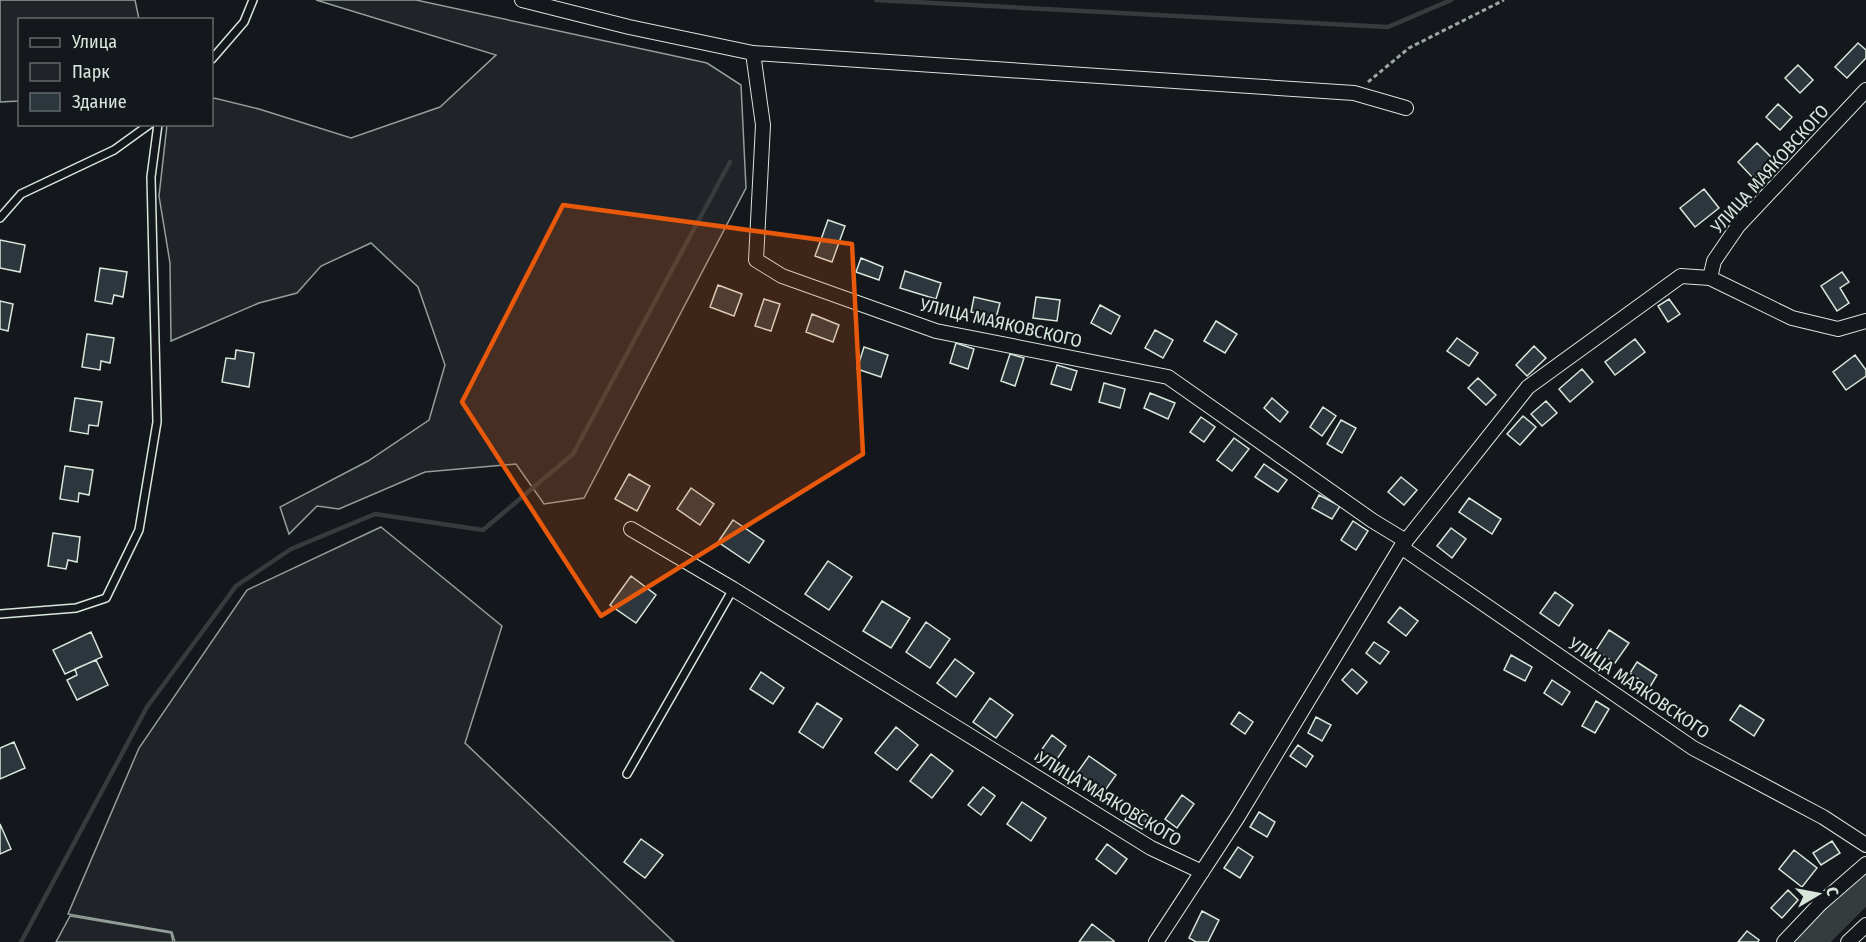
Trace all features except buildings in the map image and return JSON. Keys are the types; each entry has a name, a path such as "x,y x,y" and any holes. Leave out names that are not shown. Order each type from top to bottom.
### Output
{"street":[{"path":"522,0 629,27 753,52 1354,93 1406,108"},
{"name":"УЛИЦА МАЯКОВСКОГО","path":"753,52 762,124 756,260 782,276 936,331 1168,377 1693,748 1823,817 1866,845"},
{"name":"УЛИЦА МАЯКОВСКОГО","path":"1710,278 1714,261 1738,226 1866,90"},
{"path":"1156,942 1202,872 1403,544 1528,387 1681,276 1710,278 1792,318 1838,328 1866,321"},
{"name":"УЛИЦА МАЯКОВСКОГО","path":"631,529 733,589 1151,848 1202,872"},
{"path":"1784,942 1820,904 1866,864"},
{"path":"1848,942 1866,925"}],"lane":[{"path":"213,58 244,22 254,0"},
{"path":"0,218 21,194 114,150 147,126"},
{"path":"0,614 76,608 106,598 139,530 157,422 151,177 158,126"},
{"path":"627,774 733,589"}],"path":[{"path":"1354,93 1409,48 1504,0"}],"highlighted area":[{"path":"563,205 852,244 863,454 601,616 462,402"}],"green space":[{"path":"0,0 135,0 139,18 18,18 18,101 0,102"},
{"path":"316,0 416,0 707,63 741,85 746,188 584,498 544,504 516,464 425,472 339,509 317,506 289,534 280,507 368,461 429,420 445,365 418,287 371,243 321,266 297,293 259,303 171,341 170,263 159,196 167,126 213,126 214,98 259,109 351,138 440,107 496,55"},
{"path":"381,527 502,626 465,743 674,942 175,942 172,932 68,914 139,748 247,590"},
{"path":"70,916 171,933 173,942 56,942"}],"waterway":[{"path":"876,0 1388,27 1451,0"},
{"path":"21,942 147,707 236,586 291,549 375,514 483,530 573,454 730,162"},
{"path":"1811,942 1866,887"}]}
